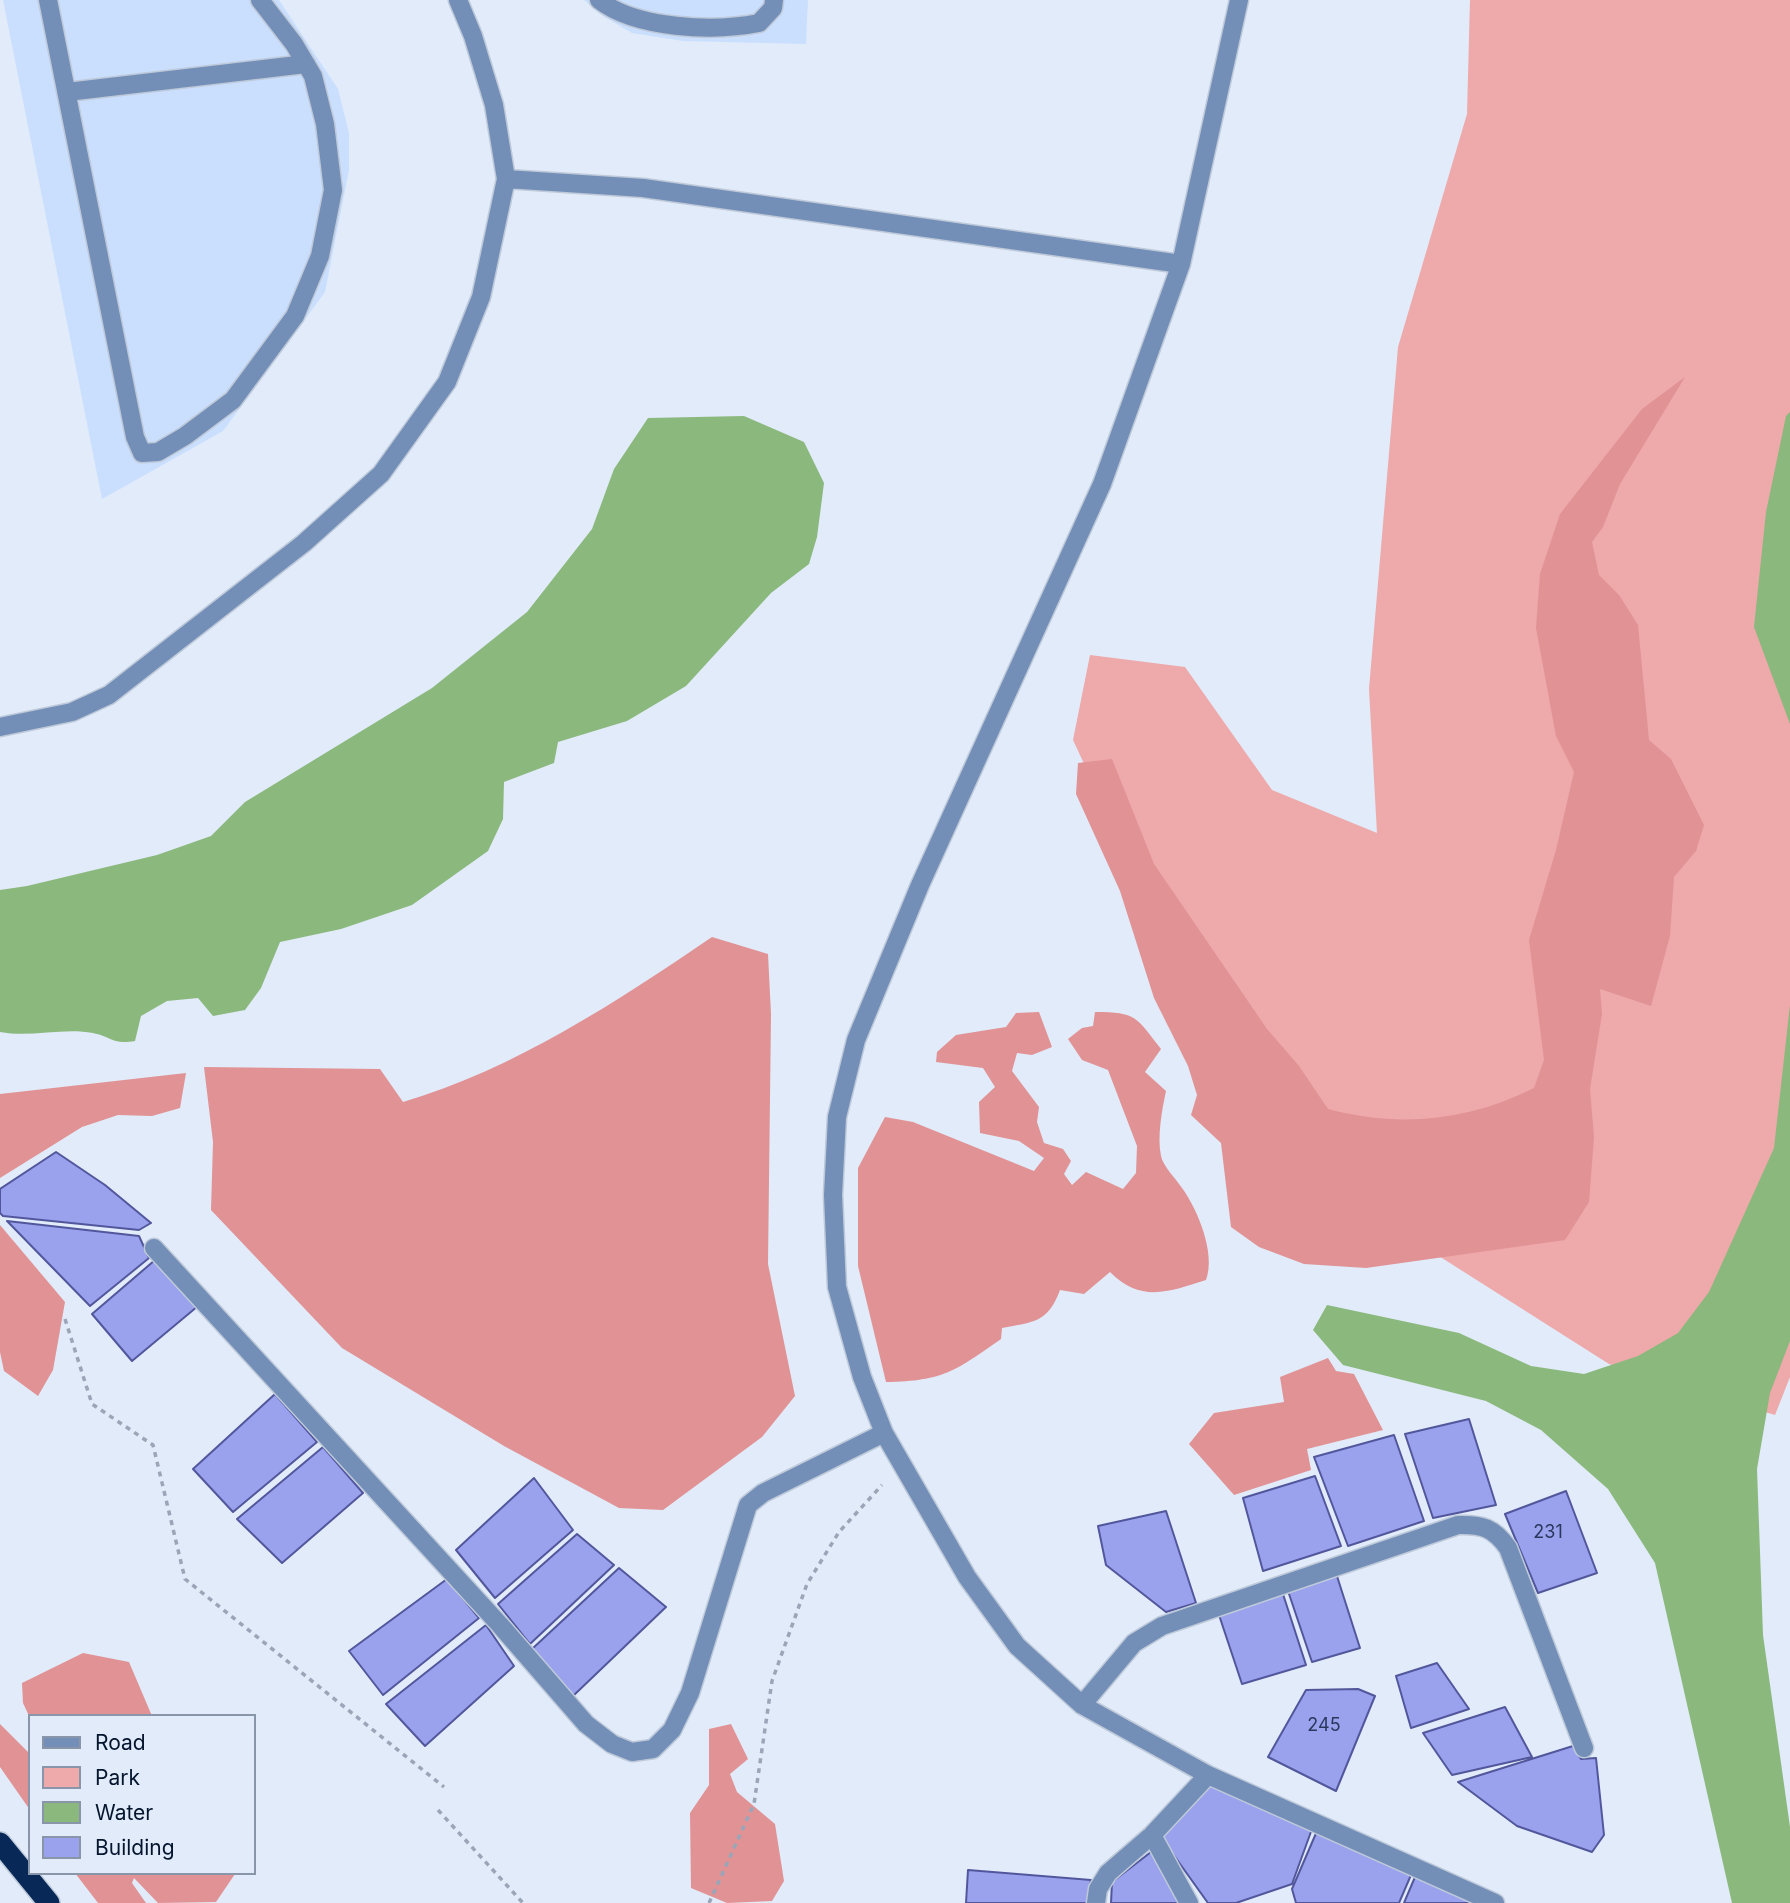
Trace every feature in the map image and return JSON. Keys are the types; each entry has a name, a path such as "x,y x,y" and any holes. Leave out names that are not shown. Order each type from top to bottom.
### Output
{"highway":[{"path":"0,1843 49,1903"}],"street":[{"path":"48,0 135,437 142,453 158,452 185,436 233,400 295,316 320,256 332,190 325,124 313,76 260,0"},
{"path":"0,727 72,712 109,695 304,543 381,474 447,382 481,297 506,179 494,105 473,36 458,0"},
{"path":"599,0 615,12 639,19 726,28 760,23 773,8 774,0"},
{"path":"1239,0 1181,264 1102,484 920,885 856,1040 837,1117 833,1195 837,1287 862,1377 884,1433 967,1577 1017,1646 1082,1705 1208,1775 1495,1903"},
{"path":"66,92 306,64"},
{"path":"506,179 643,188 1181,264"},
{"path":"154,1248 500,1625 586,1724 612,1744 632,1752 653,1749 672,1730 690,1693 748,1505 763,1493 884,1433"},
{"path":"1082,1705 1134,1643 1162,1626 1458,1525 1479,1524 1497,1532 1508,1548 1584,1748"},
{"path":"1096,1903 1098,1889 1108,1873 1152,1835 1208,1775"},
{"path":"1152,1835 1189,1903"}],"path":[{"path":"65,1319 92,1404 153,1445 185,1578 444,1787"},
{"path":"709,1903 754,1804 772,1681 807,1584 839,1532 882,1485"},
{"path":"438,1810 523,1903"}],"shaded area":[{"path":"3,0 279,0 338,89 349,133 349,170 325,292 223,431 102,499"},
{"path":"584,0 808,0 806,44 683,41 632,33 603,16"},
{"path":"1685,377 1620,484 1603,527 1592,542 1599,575 1619,595 1638,625 1649,740 1671,759 1704,825 1696,851 1674,877 1670,936 1651,1006 1600,989 1602,1014 1590,1089 1594,1137 1589,1202 1565,1240 1366,1268 1304,1264 1259,1247 1231,1227 1221,1143 1191,1115 1197,1095 1188,1066 1154,998 1120,891 1076,794 1078,763 1112,759 1154,864 1267,1029 1299,1066 1328,1109 1381,1118 1433,1118 1484,1108 1534,1088 1544,1060 1529,940 1556,850 1574,772 1556,736 1536,628 1540,574 1560,514 1642,409"},
{"path":"712,937 768,954 771,1014 768,1264 795,1396 762,1437 663,1510 619,1508 504,1446 342,1348 211,1210 213,1142 204,1067 380,1069 403,1102 484,1072 564,1032"},
{"path":"1039,1012 1052,1047 1032,1055 1017,1053 1012,1071 1039,1107 1037,1122 1044,1143 1063,1149 1071,1161 1064,1174 1072,1185 1086,1172 1123,1189 1136,1173 1137,1146 1108,1070 1082,1060 1068,1039 1082,1028 1093,1026 1095,1012 1120,1013 1140,1023 1161,1049 1145,1072 1166,1091 1160,1132 1161,1156 1188,1197 1204,1232 1209,1258 1206,1280 1155,1292 1133,1288 1110,1272 1084,1294 1060,1290 1045,1315 1031,1322 1002,1328 1001,1339 948,1372 922,1379 886,1382 858,1266 858,1168 885,1117 913,1122 1034,1171 1044,1158 1019,1141 980,1133 979,1102 995,1087 983,1068 936,1062 937,1052 956,1035 1006,1027 1016,1013"},
{"path":"186,1073 180,1108 152,1116 118,1115 82,1127 0,1178 0,1094"},
{"path":"0,1225 65,1302 53,1370 38,1396 4,1371 0,1352"},
{"path":"1328,1358 1336,1371 1354,1374 1383,1430 1307,1449 1311,1470 1234,1495 1189,1444 1214,1413 1284,1402 1280,1377"},
{"path":"83,1653 129,1662 151,1714 28,1714 23,1703 22,1683"},
{"path":"0,1724 28,1752 28,1807 0,1767"},
{"path":"731,1724 748,1759 730,1774 737,1792 775,1824 784,1881 772,1901 727,1903 691,1888 690,1813 709,1785 709,1729"},
{"path":"77,1875 234,1875 216,1902 158,1903 134,1878 132,1883 146,1903 98,1903"}],"green space":[{"path":"1470,0 1790,0 1790,1377 1775,1415 1609,1364 1316,1178 1220,1055 1073,740 1090,655 1185,667 1272,790 1377,833 1369,689 1398,347 1467,114"}],"water":[{"path":"1790,412 1790,724 1754,627 1766,512 1786,416"},
{"path":"744,416 804,442 824,483 817,537 809,564 771,593 686,686 627,721 558,742 554,763 504,782 503,819 488,851 412,905 341,929 280,942 261,988 245,1010 213,1016 198,998 167,1001 141,1016 135,1041 128,1042 82,1031 23,1034 0,1032 0,890 157,855 211,836 245,802 432,688 527,612 592,529 614,469 648,418"},
{"path":"1790,1005 1790,1341 1770,1393 1757,1469 1763,1635 1790,1827 1790,1903 1732,1903 1655,1563 1608,1489 1541,1430 1486,1401 1343,1365 1313,1330 1327,1305 1459,1333 1531,1366 1584,1374 1638,1356 1678,1333 1709,1292 1774,1148"}],"building":[{"path":"56,1152 105,1185 151,1223 139,1230 3,1216 0,1213 0,1189"},
{"path":"7,1221 139,1236 149,1258 90,1306"},
{"path":"155,1260 198,1306 132,1361 92,1314"},
{"path":"275,1394 317,1442 233,1512 193,1469"},
{"path":"1469,1419 1496,1505 1433,1518 1405,1434"},
{"path":"1394,1435 1424,1521 1348,1546 1314,1457"},
{"path":"323,1447 363,1493 282,1563 237,1519"},
{"path":"1315,1476 1341,1546 1263,1571 1243,1498"},
{"path":"534,1478 573,1530 495,1598 456,1550"},
{"path":"1566,1491 1597,1573 1538,1593 1505,1514"},
{"path":"1166,1511 1196,1603 1166,1612 1106,1565 1098,1526"},
{"path":"577,1534 614,1565 530,1644 498,1604"},
{"path":"619,1568 666,1607 573,1696 532,1649"},
{"path":"1336,1573 1360,1648 1312,1662 1287,1588"},
{"path":"447,1579 479,1618 383,1695 349,1651"},
{"path":"1282,1591 1306,1665 1242,1684 1218,1612"},
{"path":"486,1625 514,1666 425,1746 386,1704"},
{"path":"1437,1663 1469,1709 1411,1728 1396,1676"},
{"path":"1358,1689 1375,1696 1336,1791 1268,1757 1306,1690"},
{"path":"1505,1707 1532,1757 1452,1775 1423,1733"},
{"path":"1573,1746 1581,1759 1596,1758 1604,1835 1592,1852 1517,1826 1458,1782"},
{"path":"1211,1784 1312,1829 1292,1884 1236,1903 1208,1903 1160,1836"},
{"path":"1317,1831 1411,1875 1399,1903 1296,1903 1292,1889"},
{"path":"1151,1852 1179,1903 1111,1903 1112,1882"},
{"path":"968,1870 1091,1880 1087,1903 966,1903"},
{"path":"1415,1877 1478,1903 1404,1903"}]}
